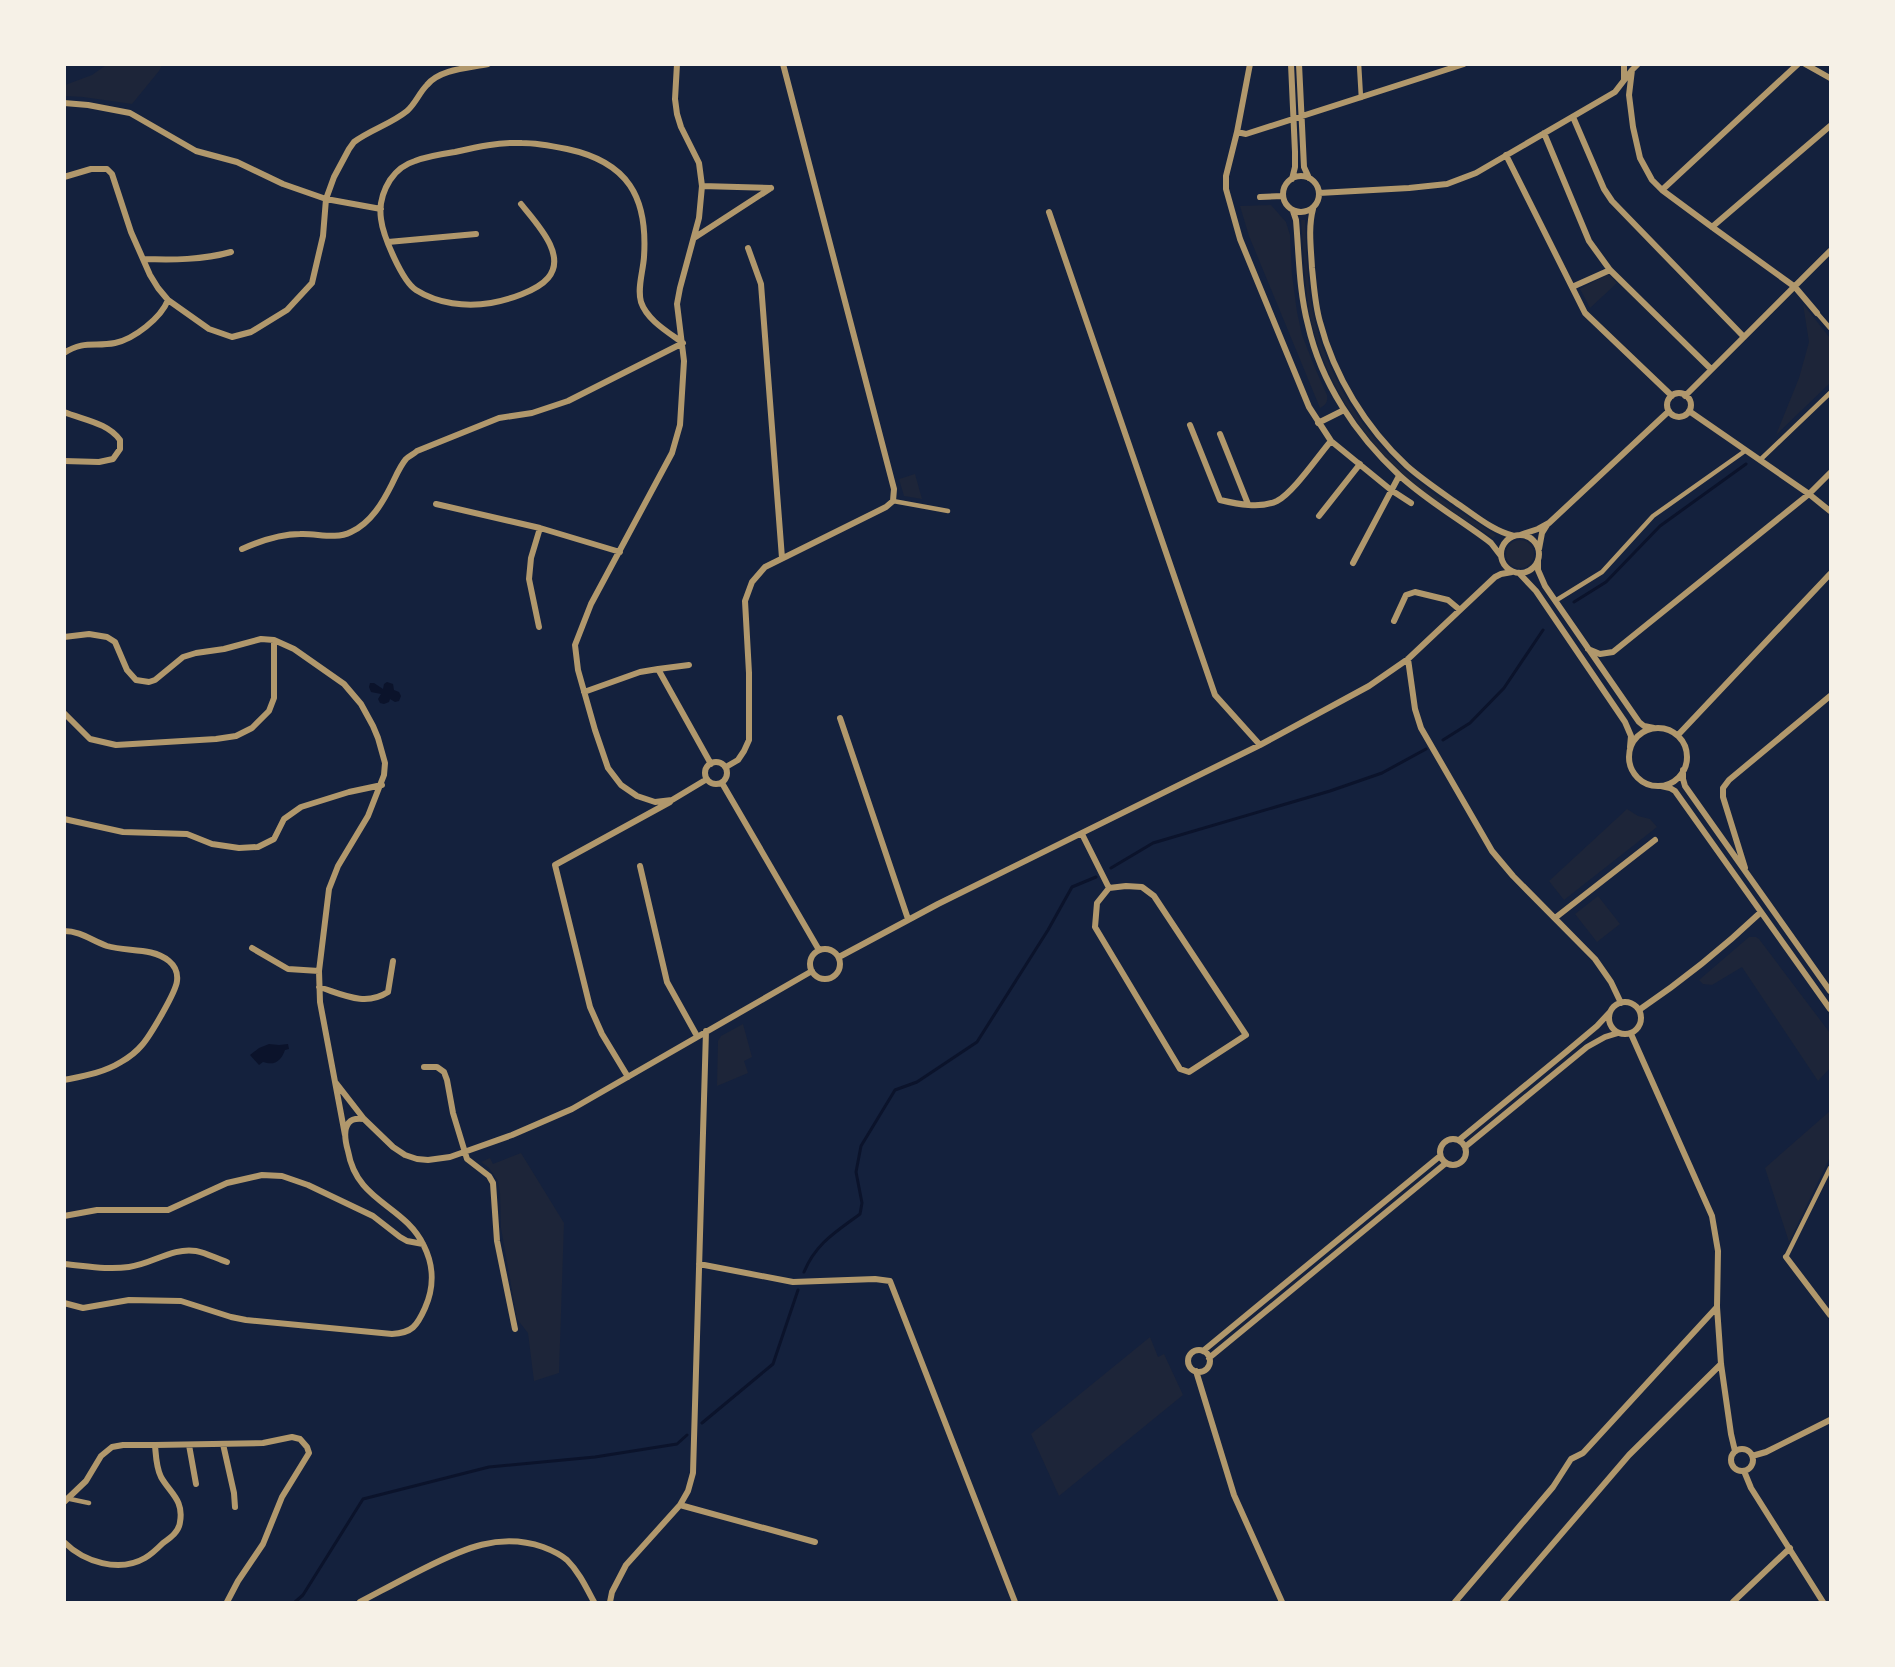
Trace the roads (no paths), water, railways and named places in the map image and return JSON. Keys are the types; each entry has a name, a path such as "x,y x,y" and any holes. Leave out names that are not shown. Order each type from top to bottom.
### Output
{"street":[{"path":"64,177 91,169 106,169 112,174 120,203 143,259 158,288 168,300 209,329 232,337 251,332 287,310 312,283 323,236 326,199 334,177 354,142 406,111 434,77 488,64"},
{"path":"672,800 655,802 637,796 621,785 608,768 578,670 575,645 591,604 672,453 680,425 684,361 677,304 699,218 702,186 699,163 677,114 675,99 677,64"},
{"path":"726,767 738,760 749,740 749,673 745,618 747,592 752,582 765,567 886,507 893,501 894,489 783,64"},
{"path":"1250,64 1226,176 1226,189 1240,239 1318,423 1331,441 1391,490 1411,503"},
{"path":"1291,64 1295,167 1292,179"},
{"path":"839,957 908,919 1260,745 1370,686 1408,659 1495,577 1531,570 1539,556 1535,542 1531,538 1504,533 1444,495 1407,466 1380,437 1355,403 1333,360 1320,322 1314,285 1310,220 1319,193 1304,167 1299,64"},
{"path":"1359,64 1361,98"},
{"path":"1237,132 1246,134 1464,64"},
{"path":"1624,64 1624,79"},
{"path":"1319,193 1447,184 1476,173 1618,90 1624,79 1638,64"},
{"path":"1662,190 1798,64"},
{"path":"1805,64 1830,78"},
{"path":"1632,70 1629,95 1633,127 1640,158 1652,180 1662,190 1795,287 1830,328"},
{"path":"1618,90 1624,90 1629,95"},
{"path":"64,103 130,113 196,151 237,162 283,184 326,199 381,209"},
{"path":"1573,117 1604,189 1612,201 1744,337"},
{"path":"1712,227 1830,126"},
{"path":"1544,133 1589,241 1611,270 1711,369"},
{"path":"521,204 551,246 554,266 551,275 545,281 516,296 484,304 445,302 414,289 404,278 381,220 383,195 390,180 399,170 413,161 427,157 501,143 523,143 570,149 597,159 614,168 628,181 641,208 644,223 644,256 639,291 641,302 658,325 683,342"},
{"path":"1506,155 1585,313 1672,396"},
{"path":"1310,178 1292,179 1285,185 1283,196 1286,205 1293,211 1304,213 1313,209"},
{"path":"694,238 771,189 702,186"},
{"path":"1260,197 1283,196"},
{"path":"1293,211 1296,220 1301,286 1308,326 1321,365 1344,410 1370,445 1399,476 1491,543 1501,557 1504,566 1536,591 1625,722 1631,736 1630,766 1635,775 1642,782 1676,791 1830,1010"},
{"path":"1049,212 1215,695 1260,745"},
{"path":"388,242 476,234"},
{"path":"748,248 761,284 782,558"},
{"path":"1685,396 1830,251"},
{"path":"143,259 189,258 231,252"},
{"path":"1572,287 1611,270"},
{"path":"64,353 85,344 115,343 133,335 154,321 164,310 168,300"},
{"path":"242,549 286,535 328,536 349,533 376,512 406,460 417,451 499,418 532,412 568,401 683,342"},
{"path":"1760,460 1830,393"},
{"path":"1680,394 1685,396 1690,402 1689,411 1679,417 1673,415 1669,411 1668,402 1672,396 1680,394"},
{"path":"1318,423 1344,410"},
{"path":"1669,411 1549,523 1542,533 1538,570 1555,601 1639,722 1644,726 1663,728 1678,735 1686,752 1683,770 1685,786 1830,991"},
{"path":"1689,411 1830,511"},
{"path":"64,412 114,432 120,440 120,449 113,459 99,462 64,461"},
{"path":"1190,425 1220,500 1248,504 1277,501 1288,492 1331,441"},
{"path":"1220,434 1248,504"},
{"path":"1555,601 1602,572 1653,516 1745,451"},
{"path":"1319,516 1360,464"},
{"path":"1588,650 1600,654 1612,652 1809,494 1830,474"},
{"path":"1353,563 1399,476"},
{"path":"893,501 948,511"},
{"path":"436,504 540,528 620,552"},
{"path":"1495,577 1504,544 1517,535 1549,523"},
{"path":"539,627 529,579 531,558 540,528"},
{"path":"1678,735 1830,574"},
{"path":"1394,621 1407,595 1415,592 1448,600 1460,610"},
{"path":"64,637 89,634 107,637 115,642 127,670 136,680 149,682 165,673 183,657 196,652 224,649 261,639 273,640 294,649 344,684 361,704 381,748 385,763 382,784 364,824 338,866 329,889 319,971 320,1002 353,1172 364,1187 414,1229 423,1244 432,1268 432,1282 426,1304 415,1326 410,1331 401,1334 246,1320 181,1301 129,1300 83,1308 64,1303"},
{"path":"64,713 90,739 116,745 236,736 252,728 269,711 274,698 273,640"},
{"path":"1408,659 1415,709 1421,728 1492,851 1513,876 1595,959 1611,982 1621,1003"},
{"path":"584,692 640,672 689,665"},
{"path":"658,669 711,764"},
{"path":"1747,874 1723,797 1723,788 1729,780 1830,696"},
{"path":"840,718 908,919"},
{"path":"1630,747 1640,734 1654,728"},
{"path":"720,763 726,767 728,774 722,783 712,784 706,779 705,771 711,764 720,763"},
{"path":"1661,786 1670,783 1683,770"},
{"path":"627,1077 602,1034 590,1007 555,865 706,779"},
{"path":"722,783 819,950"},
{"path":"64,819 123,832 187,834 212,844 239,848 258,847 274,839 284,819 301,807 382,784"},
{"path":"1082,834 1109,888"},
{"path":"1555,918 1655,840"},
{"path":"640,866 667,982 697,1036"},
{"path":"1142,887 1154,896 1246,1035 1189,1072 1180,1069 1095,927 1097,903 1109,888 1142,887"},
{"path":"1639,1010 1699,966 1761,912"},
{"path":"64,931 82,934 105,945 160,955 171,962 176,971 177,982 173,994 143,1044 122,1062 100,1073 64,1080"},
{"path":"252,948 288,969 319,971"},
{"path":"827,948 839,957 840,967 834,976 828,979 820,978 812,971 811,959 819,950 827,948"},
{"path":"319,987 357,999 368,1001 379,998 388,992 393,961"},
{"path":"334,1080 364,1119 393,1147 417,1159 439,1159 465,1153 512,1136 572,1109 812,971"},
{"path":"1459,1140 1574,1046 1616,1005 1631,1003 1639,1010 1641,1021 1636,1031 1631,1034 1618,1033 1609,1022 1610,1012"},
{"path":"610,1602 612,1592 626,1565 680,1505 688,1491 693,1473 706,1031"},
{"path":"1465,1147 1587,1047 1618,1033"},
{"path":"1631,1034 1712,1216 1718,1251 1717,1307 1721,1364 1735,1452"},
{"path":"424,1067 437,1067 444,1072 467,1159 489,1176 493,1183 498,1241 515,1329"},
{"path":"345,1135 346,1127 351,1120 364,1119"},
{"path":"1452,1138 1459,1140 1465,1147 1466,1157 1460,1164 1451,1166 1440,1156 1440,1149 1444,1142 1452,1138"},
{"path":"1282,1602 1234,1495 1196,1371 1189,1364 1189,1357 1193,1352 1203,1351 1440,1156"},
{"path":"1196,1371 1207,1368 1209,1358 1446,1163"},
{"path":"1830,1168 1786,1257 1830,1315"},
{"path":"64,1216 97,1210 168,1210 227,1183 262,1176 282,1176 308,1185 373,1216 407,1241 423,1244"},
{"path":"64,1264 109,1269 131,1267 185,1250 197,1251 227,1262"},
{"path":"699,1264 794,1282 875,1279 890,1281 1015,1602"},
{"path":"1455,1602 1553,1487 1571,1459 1583,1453 1717,1307"},
{"path":"1203,1351 1209,1358"},
{"path":"1503,1602 1629,1455 1721,1364"},
{"path":"1752,1456 1766,1452 1830,1420"},
{"path":"67,1501 86,1481 101,1456 112,1447 263,1443 292,1437 300,1439 307,1446 309,1454 282,1497 263,1544 227,1602"},
{"path":"223,1444 235,1507"},
{"path":"64,1542 89,1560 120,1565 146,1558 174,1534 180,1524 181,1510 177,1497 162,1479 157,1466 155,1445"},
{"path":"189,1445 196,1484"},
{"path":"1744,1449 1752,1456 1752,1464 1748,1469 1737,1469 1732,1464 1731,1458 1735,1452 1744,1449"},
{"path":"1744,1470 1751,1488 1823,1602"},
{"path":"67,1501 89,1503"},
{"path":"680,1505 814,1542"},
{"path":"360,1602 463,1549 507,1541 537,1545 565,1558 576,1571 594,1602"},
{"path":"1733,1602 1790,1548"}],"waterway":[{"path":"1574,602 1606,582 1660,526 1746,464"},
{"path":"1443,740 1470,723 1504,688 1543,630"},
{"path":"1111,868 1153,843 1330,791 1382,773 1426,749"},
{"path":"804,1272 814,1253 860,1214 862,1203 856,1172 861,1146 895,1090 917,1082 977,1042 1048,930 1072,887 1096,877"},
{"path":"702,1423 773,1364 798,1290"},
{"path":"295,1602 303,1595 363,1499 489,1467 595,1457 677,1444 687,1435"}]}
